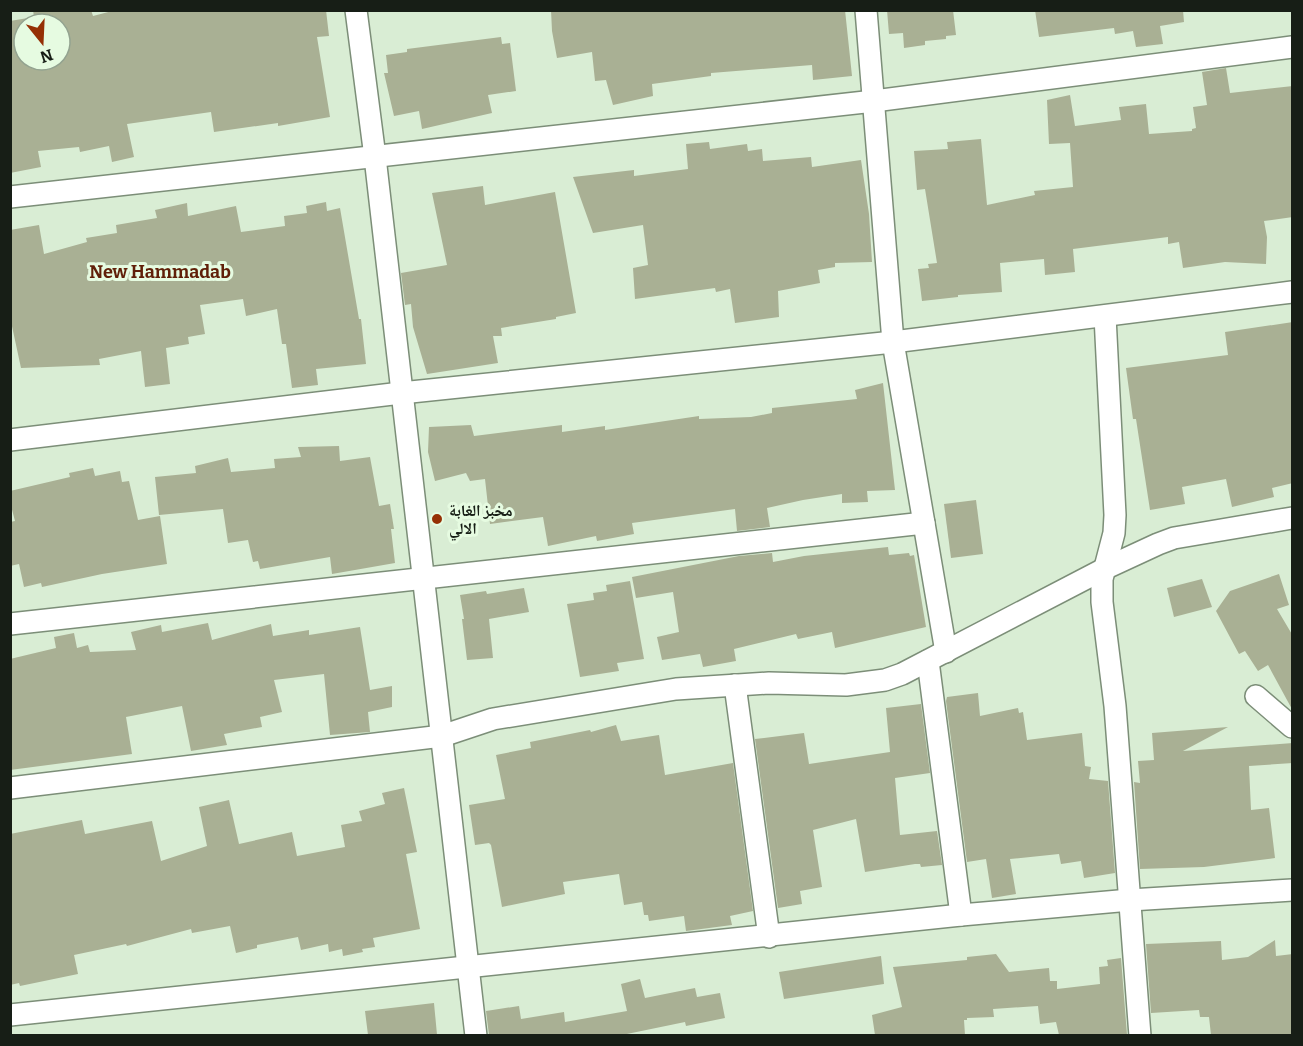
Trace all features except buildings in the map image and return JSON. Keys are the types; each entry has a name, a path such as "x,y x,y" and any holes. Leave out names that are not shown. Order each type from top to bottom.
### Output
{"street":[{"path":"356,10 476,1035"},
{"path":"866,10 893,342 924,523 961,915"},
{"path":"10,197 873,101 1293,47"},
{"path":"10,440 401,393 893,342 1293,292"},
{"path":"1105,316 1115,515 1114,533 1104,568 1102,602 1115,706 1140,1035"},
{"path":"10,788 442,736 493,719 676,690 735,685 862,684 902,674 1104,568 1158,544 1174,538 1293,518"},
{"path":"10,624 924,523"},
{"path":"735,685 769,937"},
{"path":"1256,696 1293,727"},
{"path":"10,1015 468,966 769,937 961,915 1130,900 1293,890"}],"place":[{"name":"مخبز الغابة الالي","path":"437,519"}],"district":[{"name":"New Hammadab","path":"160,272"}]}
